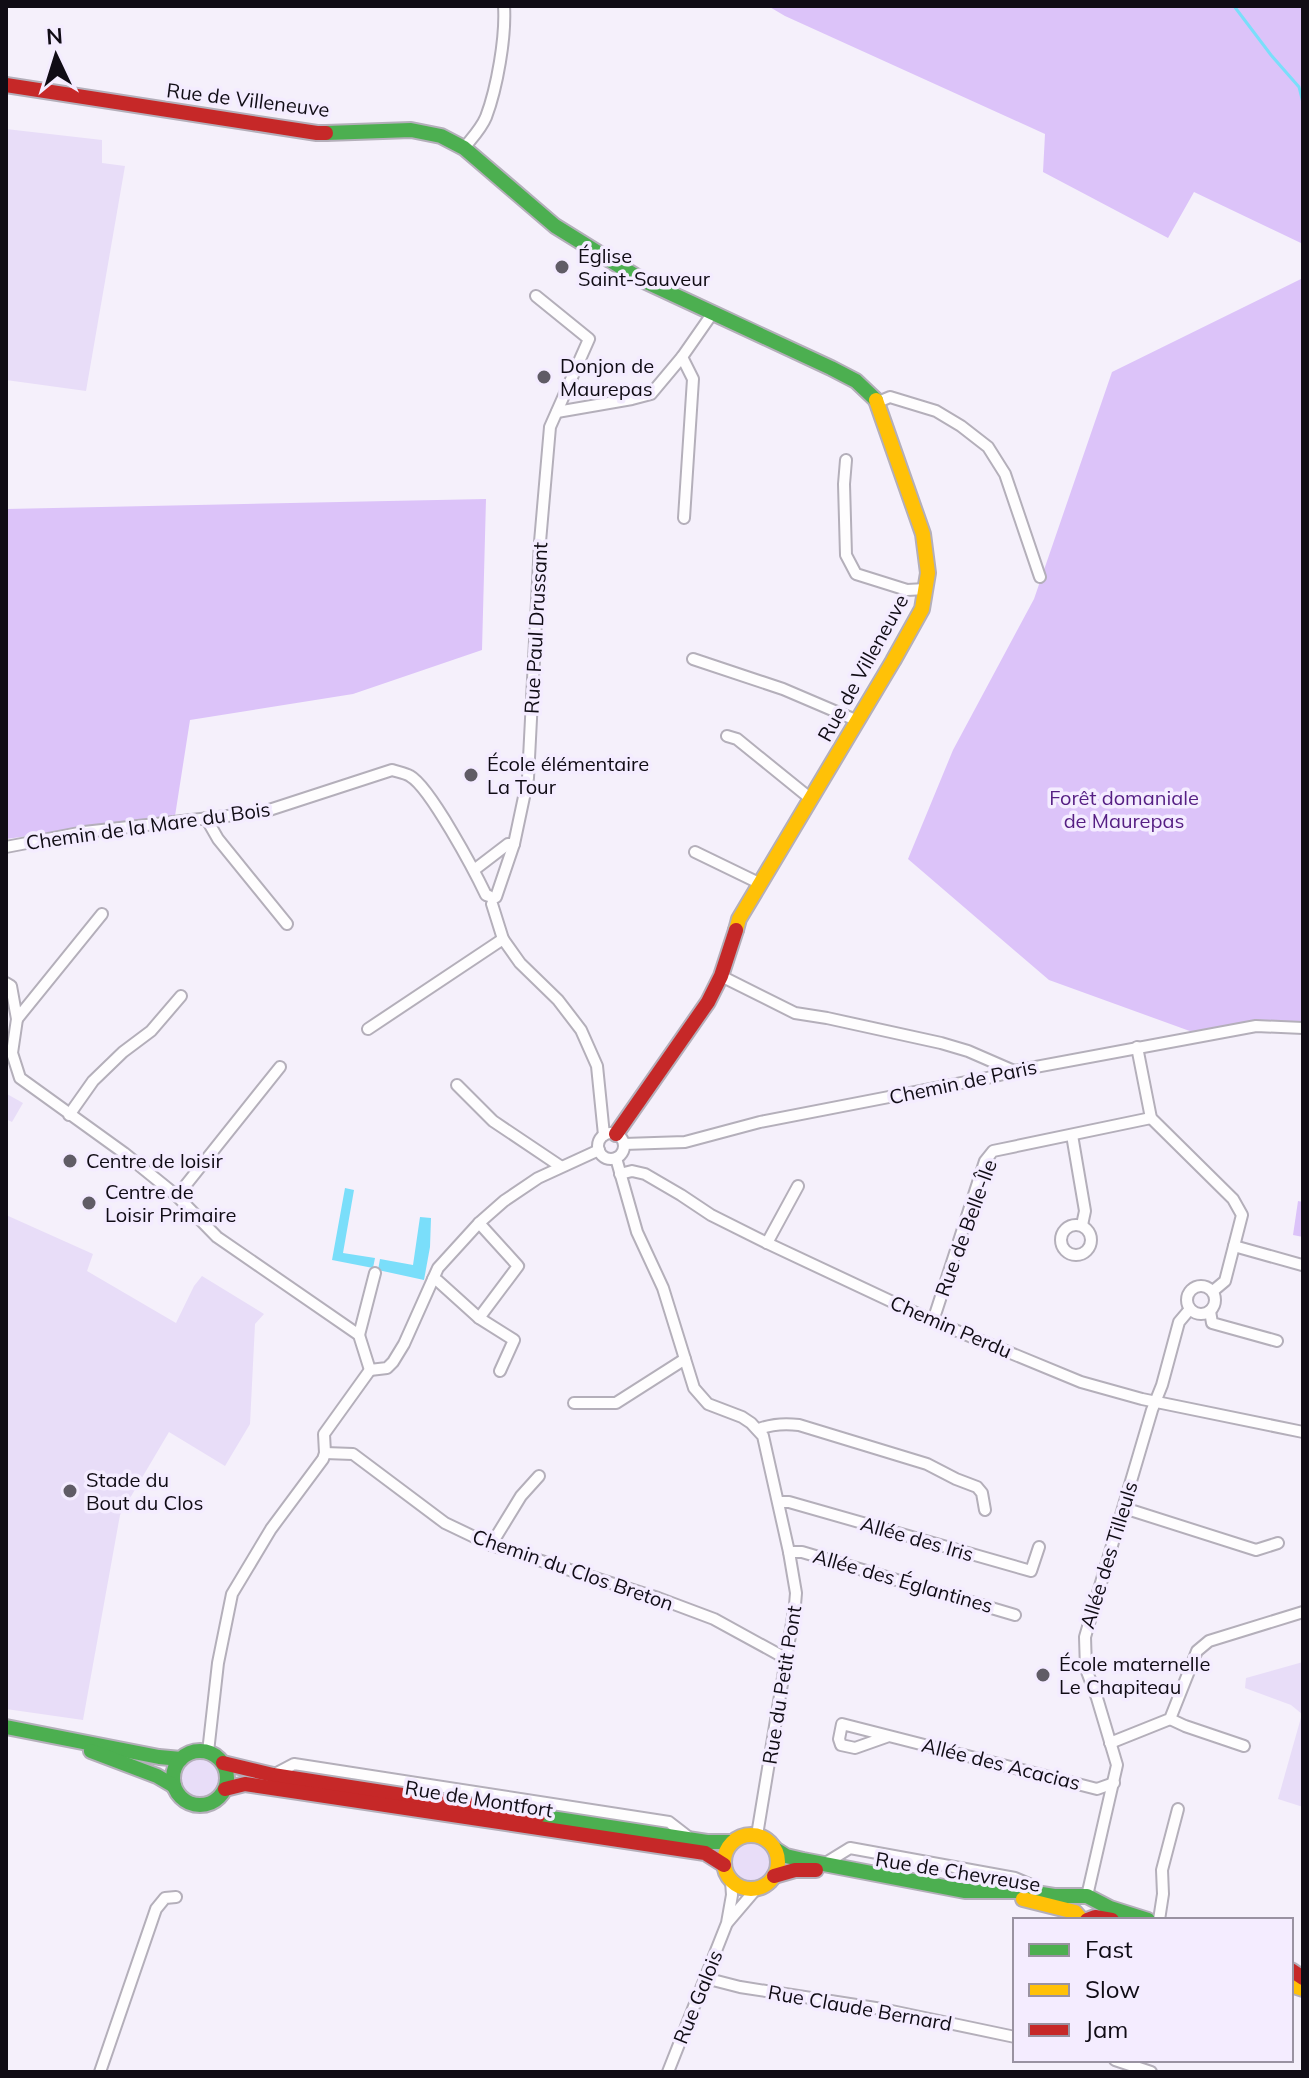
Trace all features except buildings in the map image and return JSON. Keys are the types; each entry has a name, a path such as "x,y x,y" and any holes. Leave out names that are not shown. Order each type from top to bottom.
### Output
{"street":[{"path":"464,148 486,118 499,61 505,22 504,6"},
{"name":"Rue de Villeneuve","path":"6,85 317,133 411,130 441,136 464,148 562,231 642,280 831,368 856,381 878,402 923,534 927,554 922,609 739,919 721,976 708,1002 615,1138"},
{"name":"Rue Paul Drussant","path":"492,899 514,844 528,778 540,542 550,427 589,339 536,296"},
{"path":"557,412 651,394 712,314"},
{"path":"682,357 693,379 684,518"},
{"path":"878,402 890,397 936,411 988,447 1005,474 1040,577"},
{"path":"846,460 846,555 856,574 907,590 926,589"},
{"path":"693,659 783,689 858,721"},
{"path":"727,736 737,739 811,799"},
{"name":"Chemin de la Mare du Bois","path":"6,847 84,832 263,812 392,770 410,776 427,794 474,870"},
{"path":"206,818 218,839 287,924"},
{"path":"514,844 508,844 474,870 486,895 492,899 503,939 520,963 558,1000 581,1030 597,1066 622,1154 616,1158 604,1157 599,1143 615,1138"},
{"path":"695,852 761,884"},
{"path":"17,1019 102,914"},
{"path":"368,1029 503,939"},
{"path":"721,976 795,1013 941,1043 1014,1071"},
{"path":"6,983 11,986 17,1019 12,1053 20,1078 124,1153 177,1196 217,1237 359,1335"},
{"path":"69,1115 93,1081 151,1031 181,996"},
{"name":"Chemin de Paris","path":"615,1138 685,1142 760,1122 1137,1047 1256,1026 1303,1028"},
{"path":"1137,1047 1151,1118 1239,1207 1242,1215 1225,1281 1213,1291"},
{"path":"177,1196 280,1067"},
{"path":"457,1085 493,1121 560,1166"},
{"name":"Rue de Belle-Île","path":"933,1321 985,1161 993,1151 1151,1118"},
{"path":"1072,1135 1085,1211 1082,1225"},
{"path":"208,1752 218,1663 232,1594 271,1529 323,1459 324,1434 370,1370 387,1368 393,1362 438,1268 479,1223 538,1178 599,1150"},
{"path":"616,1158 637,1232 663,1288 694,1388 708,1404 742,1417 759,1429 777,1424 799,1425 927,1464 977,1487 982,1493 985,1510"},
{"name":"Chemin Perdu","path":"620,1174 632,1171 645,1174 711,1215 767,1243 933,1321 1081,1382 1303,1432"},
{"path":"767,1243 798,1186"},
{"path":"479,1223 518,1266 479,1318"},
{"path":"1234,1246 1302,1265"},
{"path":"370,1370 359,1335 375,1273"},
{"path":"433,1279 479,1318 514,1340 500,1371"},
{"path":"1210,1311 1202,1314 1190,1309 1188,1296 1193,1289 1201,1286 1213,1291 1216,1300 1210,1311 1212,1323 1277,1341"},
{"name":"Allée des Tilleuls","path":"1087,1909 1117,1765 1086,1669 1085,1637 1179,1322 1190,1309"},
{"path":"574,1403 616,1403 685,1359"},
{"name":"Rue du Petit Pont","path":"757,1835 796,1593 779,1502 759,1429"},
{"name":"Chemin du Clos Breton","path":"325,1453 353,1454 445,1523 491,1545 714,1619 787,1659"},
{"path":"491,1545 521,1496 539,1476"},
{"name":"Allée des Iris","path":"779,1502 789,1502 1031,1571 1039,1547"},
{"path":"1124,1508 1256,1550 1278,1543"},
{"name":"Allée des Églantines","path":"789,1552 802,1552 1015,1615"},
{"path":"1110,1743 1170,1719 1197,1651 1209,1641 1303,1612"},
{"path":"1170,1719 1244,1746"},
{"path":"6,1727 54,1736 159,1757 181,1759 194,1752 208,1752 223,1763 227,1780 225,1789 215,1801 199,1805 184,1800 174,1786 157,1776 54,1736"},
{"name":"Allée des Acacias","path":"889,1736 1097,1789 1114,1783"},
{"path":"174,1786 173,1774 181,1759"},
{"name":"Rue de Montfort","path":"223,1763 273,1775 692,1840 731,1842"},
{"name":"Rue de Montfort","path":"225,1789 245,1784 705,1853 724,1865"},
{"path":"1159,1918 1162,1870 1178,1809"},
{"path":"757,1835 775,1849 777,1867 774,1876 764,1886 743,1888 731,1881 724,1865 726,1849 739,1837 757,1835"},
{"name":"Rue de Chevreuse","path":"824,1864 850,1848 1015,1878 1029,1884 1037,1893"},
{"name":"Rue de Chevreuse","path":"775,1849 786,1856 965,1891 1023,1891 1054,1896 1107,1918"},
{"name":"Rue de Chevreuse","path":"774,1876 802,1868 981,1898 1022,1899 1137,1918"},
{"name":"Rue Galois","path":"667,2071 727,1923 731,1881"},
{"name":"Rue Galois","path":"727,1923 757,1888"},
{"path":"100,2072 156,1909 165,1898 176,1897"},
{"name":"Rue Claude Bernard","path":"705,1978 740,1987 882,2009 1013,2037"},
{"path":"1121,2062 1151,2072"}],"shaded area":[{"path":"6,129 102,140 102,163 125,166 86,391 6,380"},
{"path":"7,1094 23,1103 12,1122 6,1119"},
{"name":"Stade du Bout du Clos","path":"6,1215 93,1254 87,1271 176,1323 202,1276 264,1314 255,1324 250,1424 225,1466 169,1432 120,1515 83,1720 6,1709"},
{"path":"1303,1662 1303,1807 1278,1799 1302,1714 1291,1705 1245,1688 1246,1678"},
{"path":"199,1757 214,1763 220,1778 214,1793 199,1799 184,1793 178,1778 184,1763"},
{"path":"752,1842 767,1848 773,1863 767,1878 752,1884 737,1878 731,1863 737,1848"}],"green space":[{"path":"768,6 1303,6 1303,244 1194,192 1168,238 1043,172 1045,134"},
{"name":"Forêt domaniale de Maurepas","path":"1303,278 1303,1025 1198,1034 1049,980 908,859 953,750 1034,599 1112,372"},
{"path":"486,499 482,650 353,694 190,720 175,816 6,839 6,509"},
{"path":"1298,1201 1303,1202 1303,1237 1293,1235"}],"water":[{"path":"345,1188 354,1190 343,1253 375,1258 373,1268 332,1260"},
{"path":"420,1217 431,1218 424,1280 378,1270 380,1259 413,1265"}],"waterway":[{"path":"1234,6 1299,87 1303,103"}],"traffic: fast":[{"path":"326,133 411,130 441,136 464,148 555,226 642,280 831,368 856,381 876,400"},
{"path":"6,1727 181,1759"},
{"path":"91,1751 157,1776 174,1786"},
{"path":"200,1751 219,1759 227,1778 219,1797 200,1805 181,1797 173,1778 181,1759 200,1751"},
{"path":"538,1816 707,1842 731,1842"},
{"path":"775,1849 786,1856 803,1860 965,1891 1087,1896 1110,1908 1142,1918"}],"traffic: slow":[{"path":"736,930 739,919 922,609 928,573 923,534 876,400"},
{"path":"751,1835 770,1843 778,1862 770,1881 751,1889 732,1881 724,1862 732,1843 751,1835"},
{"path":"1023,1899 1075,1912 1080,1918"},
{"path":"1293,1986 1303,1989"}],"traffic: jam":[{"path":"6,85 326,133"},
{"path":"616,1134 708,1002 721,976 736,930"},
{"path":"223,1763 273,1775 538,1816"},
{"path":"225,1789 245,1784 705,1853 724,1865"},
{"path":"774,1876 795,1870 816,1870"},
{"path":"1092,1918 1101,1918"},
{"path":"1293,1971 1303,1978"}],"place":[{"name":"Église Saint-Sauveur","path":"562,267"},
{"name":"Donjon de Maurepas","path":"544,377"},
{"name":"École élémentaire La Tour","path":"471,775"},
{"name":"Centre de loisir","path":"70,1161"},
{"name":"Centre de Loisir Primaire","path":"89,1203"},
{"name":"Stade du Bout du Clos","path":"70,1491"},
{"name":"École maternelle Le Chapiteau","path":"1043,1675"}]}
